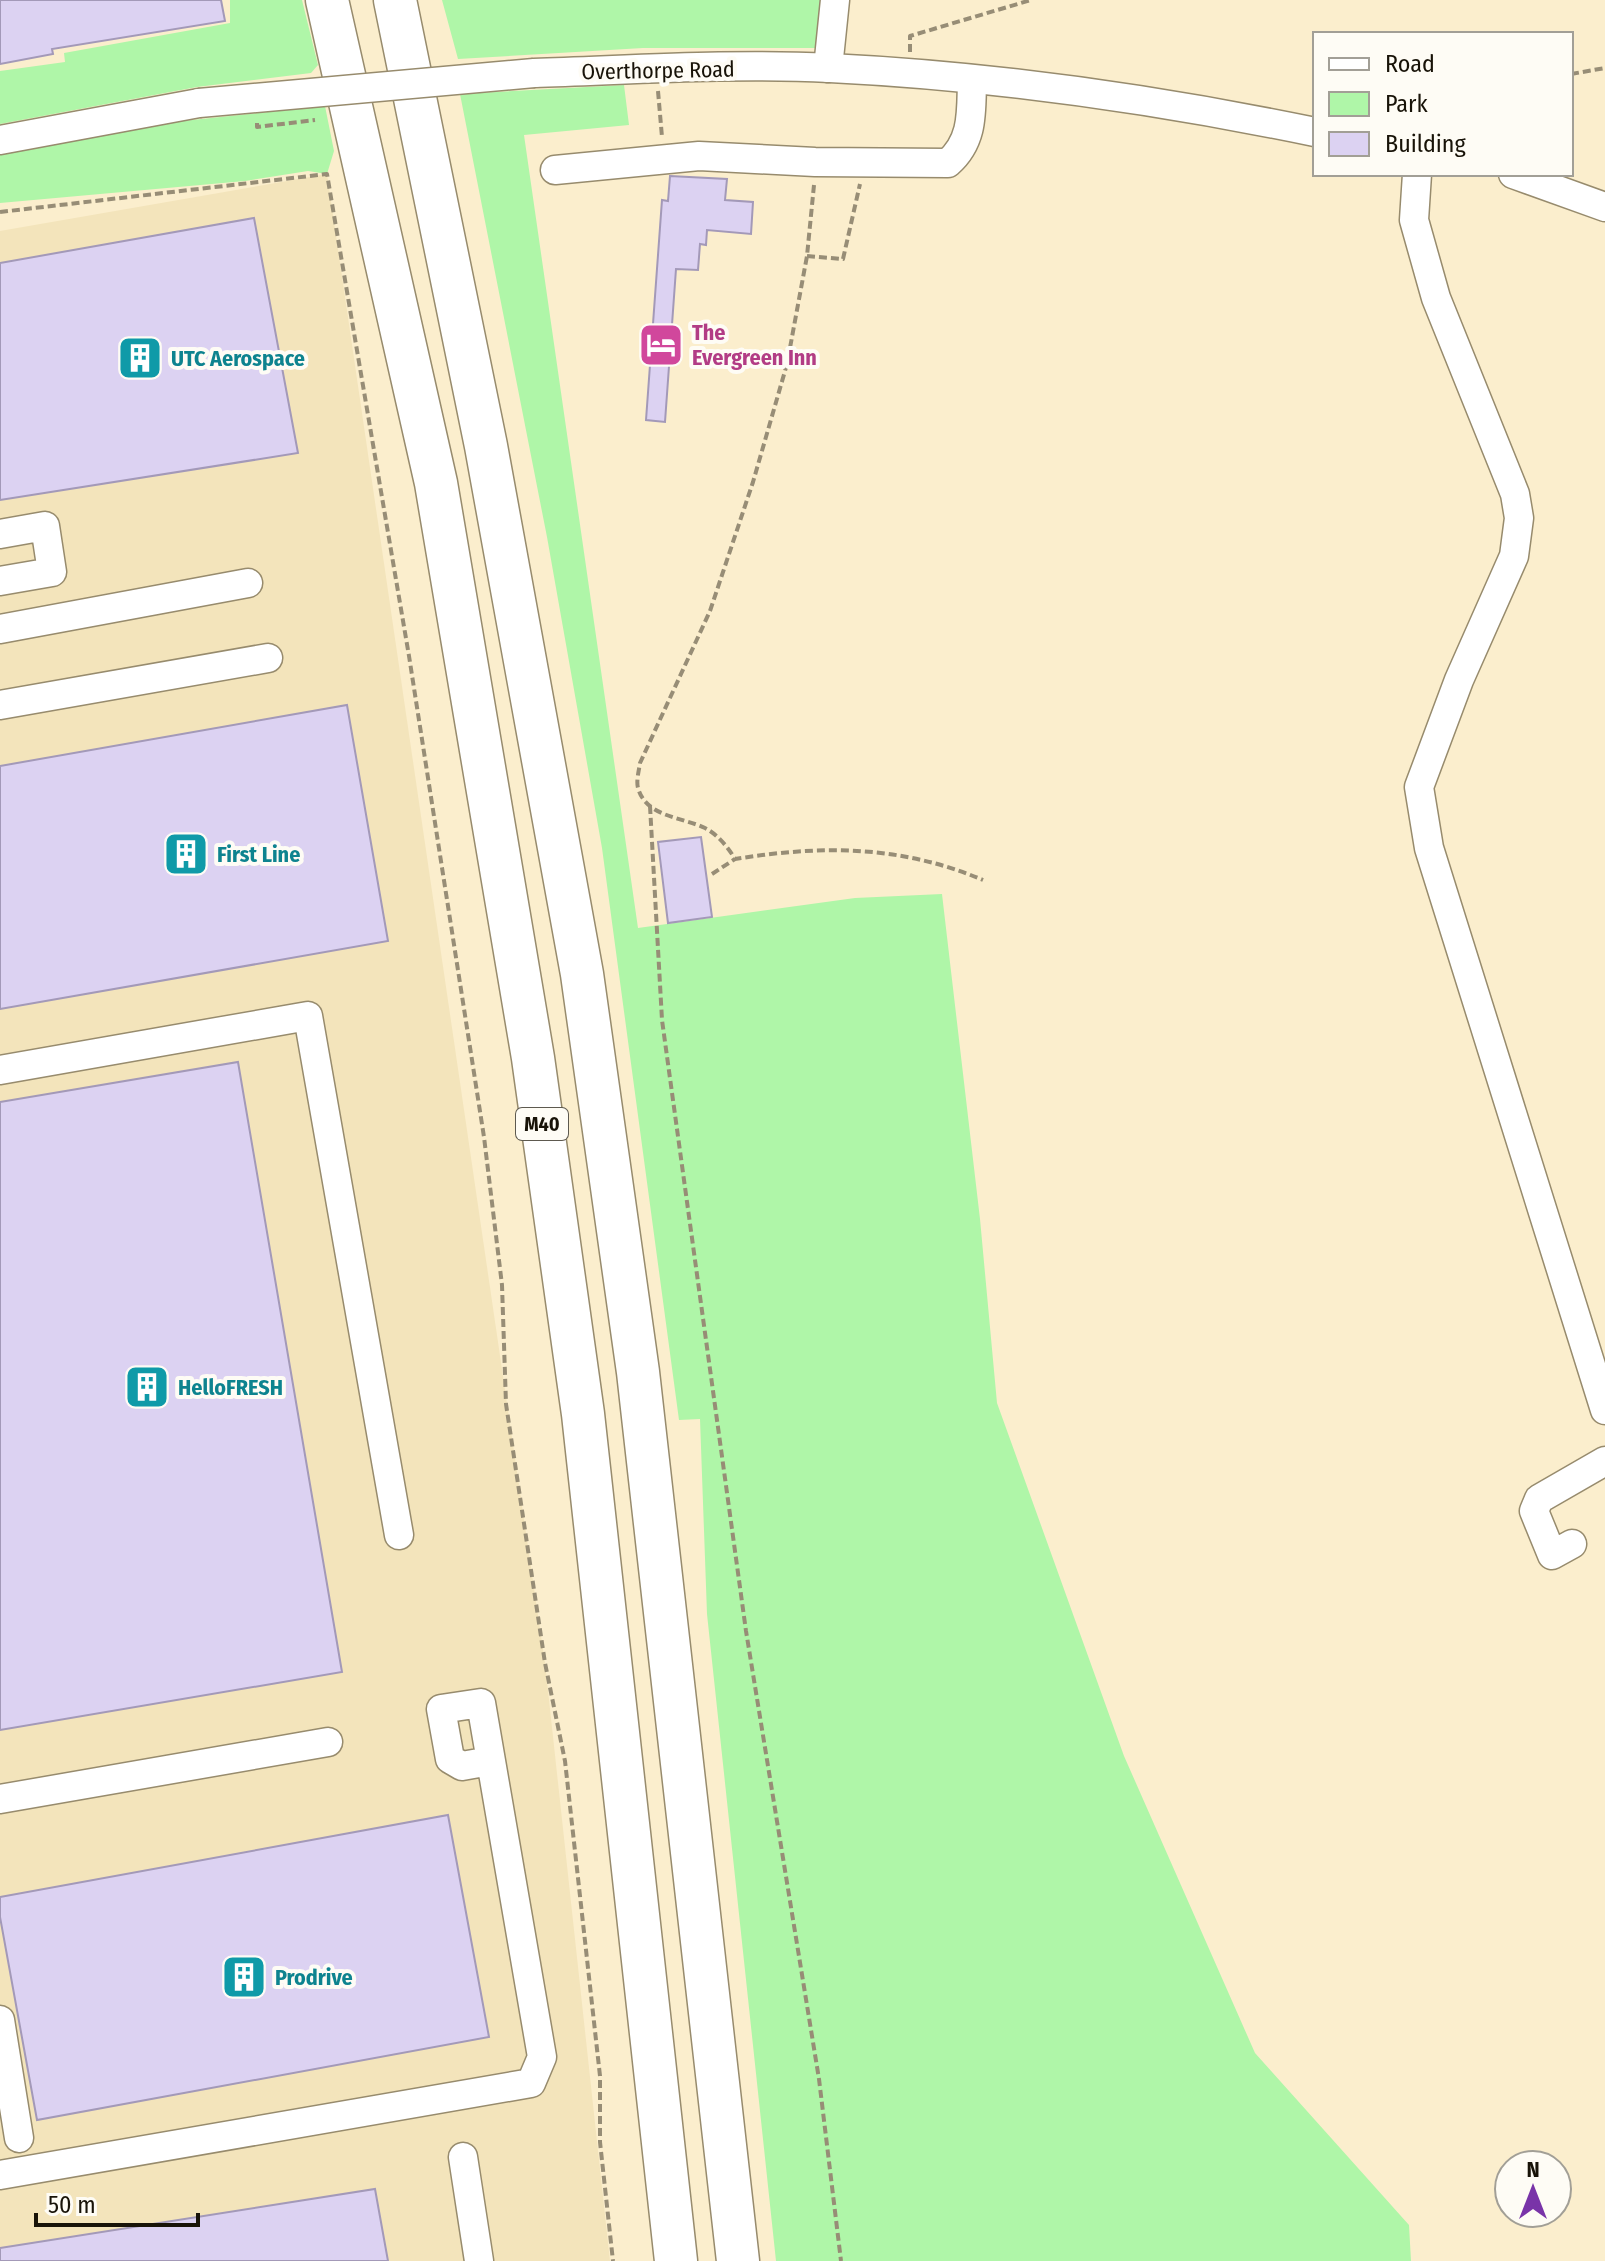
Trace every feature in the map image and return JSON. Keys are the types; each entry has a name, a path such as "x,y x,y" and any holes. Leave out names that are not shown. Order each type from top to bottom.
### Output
{"highway":[{"name":"M40","path":"327,0 436,483 533,1058 583,1414 676,2261"},
{"name":"M40","path":"395,0 486,446 582,974 638,1372 738,2261"}],"street":[{"path":"828,68 835,0"},
{"name":"Overthorpe Road","path":"0,140 199,103 534,73 656,69 828,68 972,80 1201,108 1313,132"},
{"path":"555,170 699,156 815,162 948,163 962,150 971,124 972,80"},
{"path":"1417,176 1414,220 1436,298 1515,494 1519,518 1514,556 1459,680 1419,787 1426,833 1605,1410"},
{"path":"1519,176 1605,207"},
{"path":"0,534 45,526 52,572 0,581"},
{"path":"0,629 248,583"},
{"path":"0,705 268,658"},
{"path":"0,1070 308,1016 399,1535"},
{"path":"1572,1544 1552,1555 1534,1511 1539,1499 1605,1461"},
{"path":"0,1799 328,1742"},
{"path":"0,2175 531,2083 542,2057 490,1761"},
{"path":"0,2020 19,2138"},
{"path":"463,2157 479,2261"}],"path":[{"path":"909,74 910,36 1031,0"},
{"path":"1573,74 1605,68"},
{"path":"656,69 662,137"},
{"path":"735,859 728,847 705,828 676,820 650,806 637,787 640,763 710,611 753,482 787,364 807,256 815,162"},
{"path":"807,256 843,259 859,202 862,163"},
{"path":"0,212 327,174 409,656 484,1137 502,1285 506,1404 545,1663 567,1777 600,2076 600,2142 613,2261"},
{"path":"650,806 662,1020 746,1631 819,2079 841,2261"},
{"path":"712,874 735,859 837,848 885,852 983,880"}],"shaded area":[{"path":"327,174 545,1663 610,2261 0,2261 0,231"}],"green space":[{"path":"230,0 302,0 318,65 311,73 197,87 0,124 0,71 65,62 64,53 230,23"},
{"path":"442,0 826,0 817,48 643,48 458,59"},
{"path":"624,85 629,125 524,135 638,928 855,898 942,894 980,1219 997,1403 1124,1756 1255,2053 1409,2225 1411,2261 776,2261 707,1614 700,1419 679,1420 602,848 547,537 460,94"},
{"path":"325,106 334,151 327,174 308,171 245,181 0,203 0,152 154,124"}],"building":[{"path":"0,0 221,0 225,21 52,49 53,54 0,64"},
{"name":"The Evergreen Inn","path":"670,176 727,179 725,200 753,202 751,234 707,230 706,245 700,244 698,270 676,269 665,422 646,420 662,200 668,201"},
{"name":"UTC Aerospace","path":"254,218 298,453 0,500 0,263"},
{"name":"First Line","path":"347,705 388,941 0,1009 0,766"},
{"path":"701,837 712,917 668,923 658,842"},
{"name":"HelloFRESH","path":"238,1062 342,1672 0,1730 0,1102"},
{"name":"Prodrive","path":"448,1815 489,2037 37,2120 0,1917 0,1897"},
{"path":"375,2189 388,2261 0,2261 0,2248"}],"place":[{"name":"The Evergreen Inn","path":"661,345"},
{"name":"UTC Aerospace","path":"140,358"},
{"name":"First Line","path":"186,854"},
{"name":"HelloFRESH","path":"147,1387"},
{"name":"Prodrive","path":"244,1977"}]}
